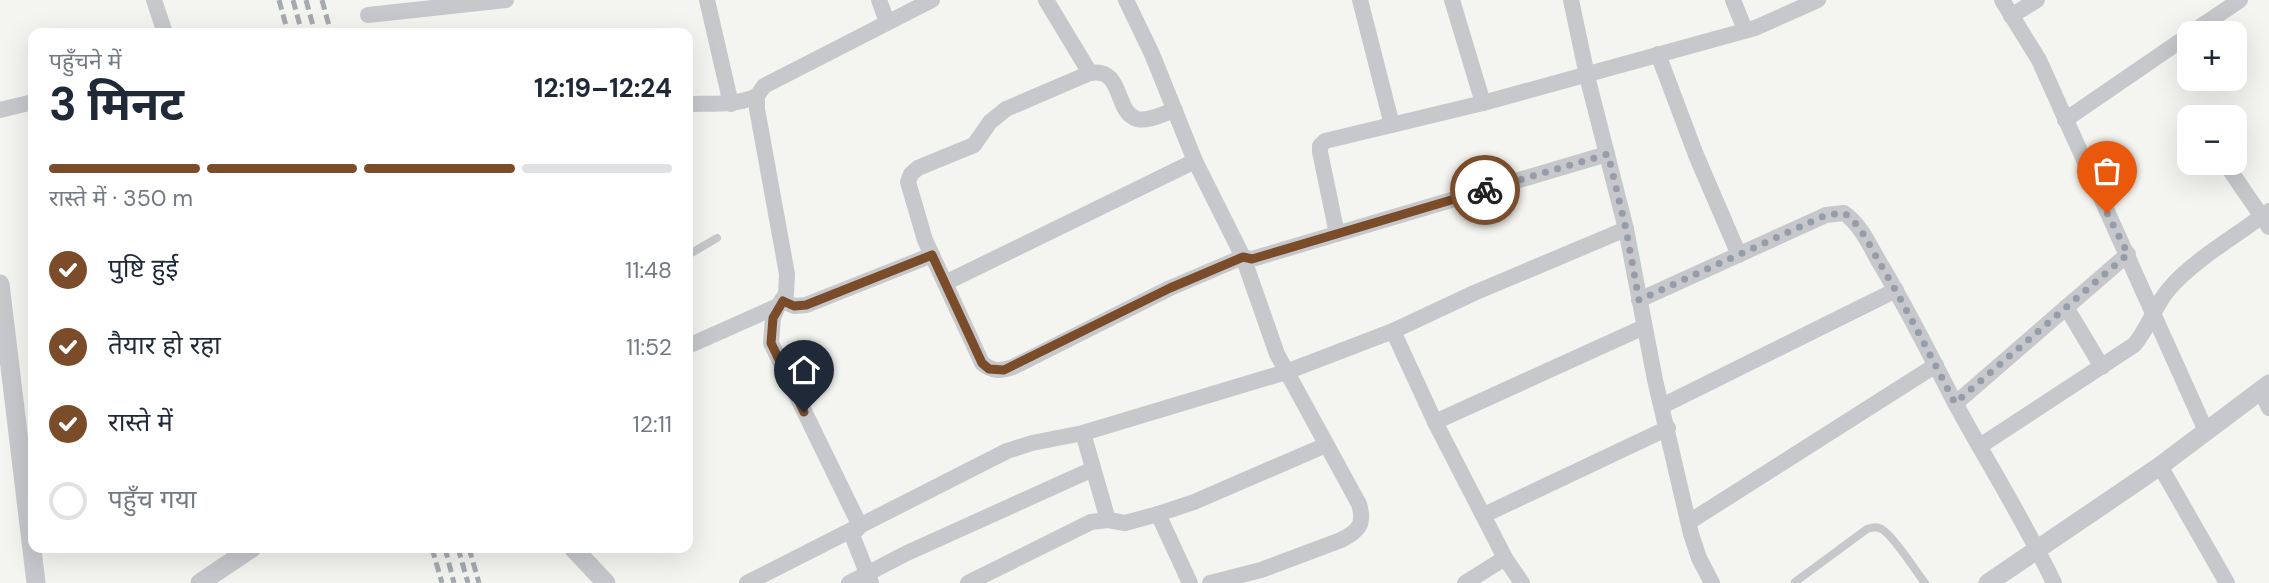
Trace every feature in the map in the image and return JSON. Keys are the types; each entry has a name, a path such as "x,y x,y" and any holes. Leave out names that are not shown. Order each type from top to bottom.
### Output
{"street":[{"path":"154,0 163,28"},
{"path":"368,15 436,4 506,0"},
{"path":"707,0 731,104"},
{"path":"879,0 887,22"},
{"path":"693,104 731,104 757,96 764,86 932,0"},
{"path":"1046,0 1090,74"},
{"path":"1126,0 1152,54 1195,161 1243,257 1286,372 1362,514 1360,526 1353,534 1261,570 1210,583"},
{"path":"1360,0 1392,125"},
{"path":"1452,0 1483,103"},
{"path":"1571,0 1626,229 1644,327 1689,522 1699,558 1712,583"},
{"path":"1733,0 1745,30"},
{"path":"1337,234 1320,146 1325,141 1483,103 1745,30 1780,18 1818,0"},
{"path":"2002,0 2039,60 2206,431"},
{"path":"2011,16 2037,0"},
{"path":"2209,21 2240,0"},
{"path":"2065,120 2177,43"},
{"path":"1658,54 1696,155 1740,255"},
{"path":"1175,110 1146,120 1136,119 1129,113 1107,76 1100,72 1090,74 1006,109 990,122 974,145 918,168 911,174 908,182 925,240 982,363 989,369 998,371 1013,367 1170,288 1243,257 1252,259 1608,154"},
{"path":"757,96 757,109 788,284 773,318 771,343 860,526"},
{"path":"0,110 28,103"},
{"path":"945,283 1195,161"},
{"path":"1980,446 2134,345 2144,333 2164,296 2185,273 2266,218 2234,175"},
{"path":"1639,300 1826,215 1844,213 1852,218 1896,290 1955,403 2038,548 2054,583"},
{"path":"747,583 1007,451 1083,433 1286,372 1393,331 1474,293 1626,229"},
{"path":"1955,403 2128,254"},
{"path":"693,344 780,303 806,305 932,255"},
{"path":"0,284 28,490"},
{"path":"1662,406 1896,290"},
{"path":"2066,307 2102,367"},
{"path":"1435,422 1644,327"},
{"path":"1393,331 1435,422 1505,558 1522,583"},
{"path":"1689,522 1936,365"},
{"path":"1988,583 2160,466 2206,431 2266,394"},
{"path":"1484,515 1668,428"},
{"path":"1083,433 1108,520"},
{"path":"968,583 1091,522 1108,520 1125,523 1158,514 1194,502 1326,445"},
{"path":"2160,466 2227,583"},
{"path":"849,583 870,579 907,553 1093,469"},
{"path":"1158,514 1190,583"},
{"path":"860,526 852,535 870,579"},
{"path":"36,553 40,579"},
{"path":"200,583 245,553"},
{"path":"578,553 606,583"},
{"path":"1465,583 1505,558"}],"lane":[{"path":"693,252 717,238"},
{"path":"1795,582 1867,528 1876,527 1890,537 1925,583"}],"railway":[{"path":"279,0 287,28"},
{"path":"293,0 301,28"},
{"path":"306,0 314,28"},
{"path":"322,0 330,28"},
{"path":"433,553 442,583"},
{"path":"446,553 454,583"},
{"path":"459,553 468,583"},
{"path":"470,553 479,583"}],"way so far":[{"path":"1485,190 1608,154 1639,300 1826,215 1844,213 1852,218 1896,290 1955,403 2128,254 2107,213"}],"route":[{"path":"804,412 771,343 773,318 783,301 794,306 806,305 932,255 982,363 989,369 998,371 1013,367 1170,288 1243,257 1252,259 1485,190"}]}
